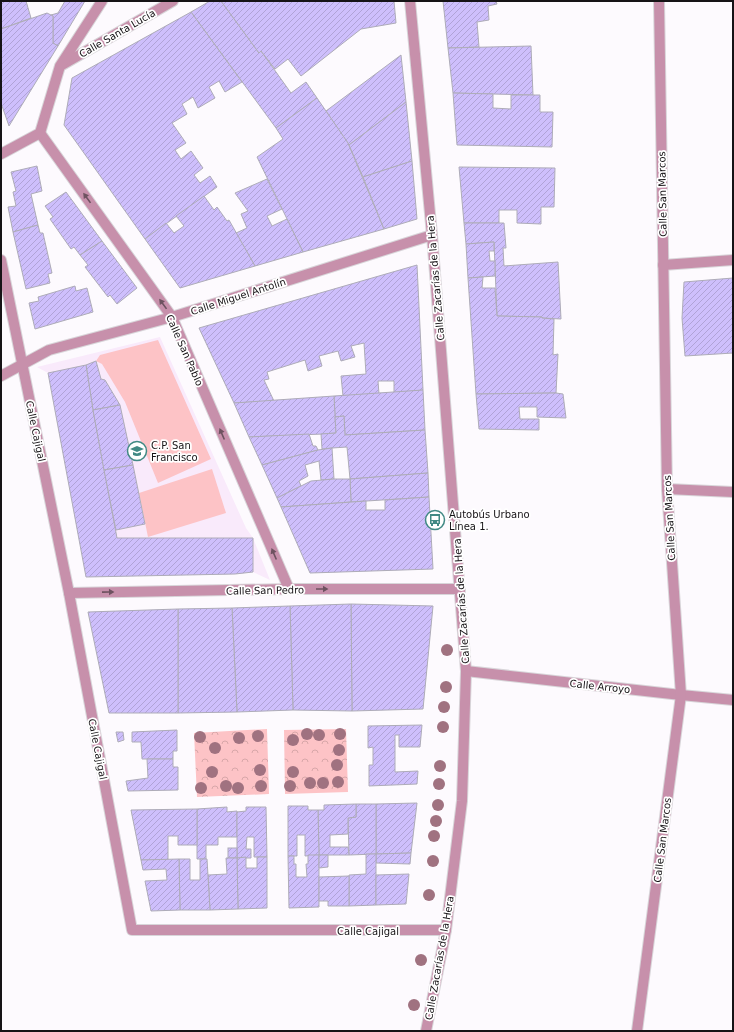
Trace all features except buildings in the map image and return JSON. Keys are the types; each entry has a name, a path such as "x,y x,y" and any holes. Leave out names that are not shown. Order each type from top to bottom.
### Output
{"street":[{"name":"Calle Santa Lucía","path":"40,133 60,66 102,1"},
{"name":"Calle Santa Lucía","path":"60,66 174,1"},
{"name":"Calle Zacarías de la Hera","path":"410,1 432,235 466,671 462,801 446,930 426,1031"},
{"name":"Calle San Marcos","path":"637,1031 681,695 667,489 659,1"},
{"path":"1,154 40,133"},
{"name":"Calle San Pablo","path":"40,133 172,317 289,590"},
{"name":"Calle Miguel Antolín","path":"1,376 49,350 172,317 432,235"},
{"name":"Calle Cajigal","path":"1,260 69,593 132,930 446,930"},
{"path":"663,265 733,260"},
{"path":"667,489 733,492"},
{"name":"Calle San Pedro","path":"69,593 460,589"},
{"name":"Calle Arroyo","path":"466,671 733,700"}],"shaded area":[{"name":"C.P. San Francisco","path":"160,337 246,528 253,538 270,580 253,572 235,574 86,577 48,373 37,367"}],"green space":[{"path":"158,340 211,459 158,483 125,402 102,364 96,361 100,355"},
{"path":"212,469 226,513 148,537 139,493"},
{"path":"267,729 269,794 197,797 194,733"},
{"path":"346,729 348,792 285,794 284,730"}],"place":[{"name":"C.P. San Francisco","path":"137,451"},
{"name":"Autobús Urbano Línea 1.","path":"435,520"}]}
